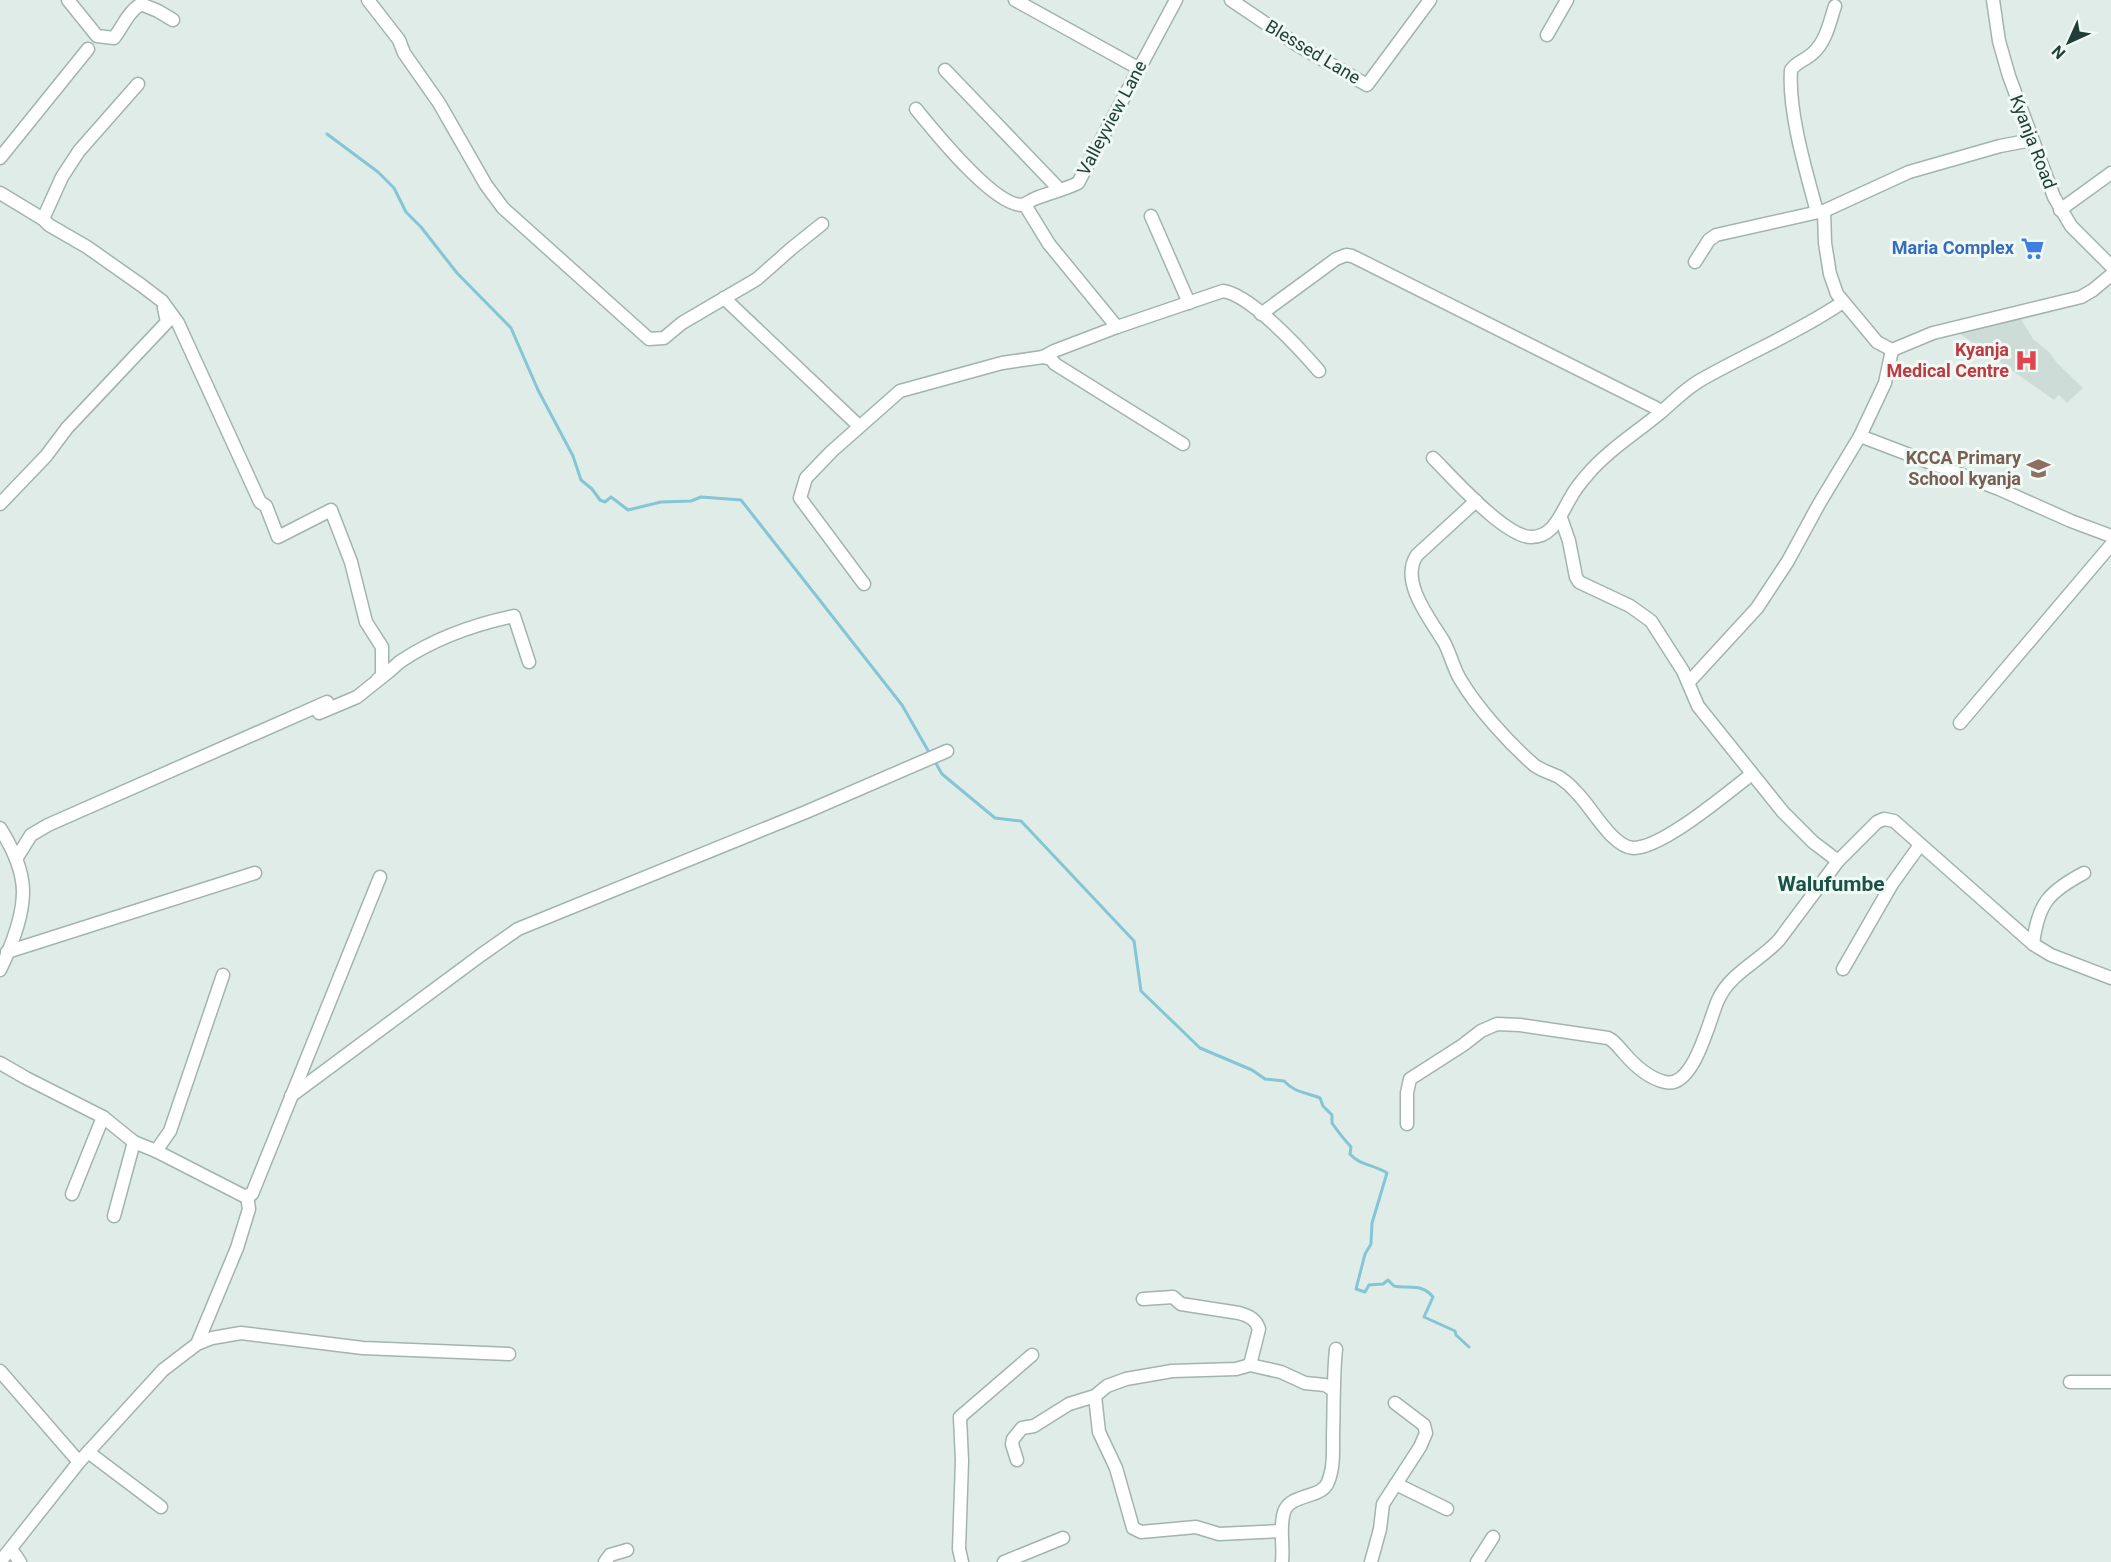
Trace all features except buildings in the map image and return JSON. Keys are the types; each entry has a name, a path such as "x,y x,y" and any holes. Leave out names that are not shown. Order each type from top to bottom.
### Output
{"street":[{"path":"68,0 97,36 114,38 130,11 141,4 173,20"},
{"path":"368,0 399,40 404,53 439,103 486,185 503,208 649,339 664,338 681,323 757,279 822,224"},
{"path":"1015,0 1138,68"},
{"name":"Valleyview Lane","path":"1025,205 1078,183 1176,0"},
{"name":"Blessed Lane","path":"1231,0 1299,46 1368,85 1430,0"},
{"path":"1547,35 1567,0"},
{"name":"Kyanja Road","path":"1993,0 2009,76 2060,210 2086,242 2111,266"},
{"path":"1835,6 1816,51 1794,65 1791,70 1794,109 1803,162 1820,212 1830,274 1835,288 1843,302 1877,342 1892,350"},
{"path":"0,158 27,121 88,49"},
{"path":"945,70 1059,190"},
{"path":"43,219 62,177 79,151 138,84"},
{"path":"916,109 965,166 1006,200 1025,205 1049,244 1117,327"},
{"path":"1695,262 1709,240 1716,235 1820,212 1909,172 1989,149 2032,140"},
{"path":"2060,210 2111,172"},
{"path":"0,193 115,266 162,302 260,502 266,506 278,537 331,510 351,561 366,622 382,647 382,677"},
{"path":"1152,216 1189,303"},
{"path":"1261,314 1336,259 1346,255 1352,256 1662,411"},
{"path":"1892,350 1933,333 2081,297 2111,275"},
{"path":"864,584 800,498 806,477 859,426 900,391 1002,363 1043,357 1117,327 1223,291 1230,292 1261,314 1297,345 1319,371"},
{"path":"724,298 859,426"},
{"path":"1432,458 1476,501 1510,529 1521,535 1532,537 1541,535 1561,518 1571,495 1591,470 1677,396 1697,382 1797,331 1843,302"},
{"path":"0,504 46,456 67,428 173,322"},
{"path":"1689,682 1762,600 1788,561 1860,436 1885,383 1892,350"},
{"path":"1043,357 1051,359 1184,444"},
{"path":"1860,436 1999,489 2111,536"},
{"path":"1476,501 1417,555 1411,565 1411,576 1427,616 1445,644 1465,688 1487,716 1533,764 1569,785 1614,838 1621,844 1633,848 1648,845 1674,831 1752,774"},
{"path":"1561,518 1569,541 1575,577 1592,590 1630,606 1651,621 1689,682 1698,706 1793,823 1838,861"},
{"path":"1960,723 2111,545"},
{"path":"319,713 357,697 401,661 436,643 467,629 514,616 529,662"},
{"path":"16,859 32,835 48,825 382,677"},
{"path":"291,1096 518,929 806,812 947,751"},
{"path":"1407,1124 1407,1093 1410,1079 1463,1045 1480,1031 1497,1024 1513,1024 1608,1038 1614,1041 1639,1068 1650,1076 1668,1083 1677,1082 1690,1070 1722,990 1735,975 1770,950 1838,861 1877,822 1884,819 1894,821 2032,944 2052,955 2111,978"},
{"path":"0,828 16,859 22,878 22,904 0,970"},
{"path":"1843,969 1892,884 1920,845"},
{"path":"7,952 255,873"},
{"path":"2032,944 2039,913 2046,900 2059,887 2084,873"},
{"path":"247,1196 254,1190 380,877"},
{"path":"156,1151 170,1131 223,975"},
{"path":"0,1063 103,1117 134,1142 247,1196"},
{"path":"72,1194 103,1117"},
{"path":"114,1216 134,1142"},
{"path":"197,1344 237,1248 249,1209 247,1196"},
{"path":"1143,1299 1173,1298 1180,1304 1249,1316 1259,1329 1250,1365"},
{"path":"0,1562 88,1452 163,1371 197,1344 212,1338 241,1333 363,1348 509,1354"},
{"path":"1282,1562 1284,1544 1281,1531 1286,1508 1299,1499 1322,1490 1329,1482 1336,1349"},
{"path":"962,1562 959,1549 962,1461 960,1417 1032,1355"},
{"path":"1017,1460 1013,1439 1022,1428 1034,1426 1082,1398 1095,1396 1107,1386 1126,1379 1172,1371 1230,1370 1250,1365 1281,1372 1305,1383 1325,1385 1333,1390"},
{"path":"0,1371 79,1462"},
{"path":"2070,1382 2111,1382"},
{"path":"1095,1396 1099,1432 1116,1468 1132,1525 1137,1530 1196,1527 1218,1534 1281,1531"},
{"path":"1371,1562 1380,1529 1383,1504 1420,1447 1426,1429 1420,1420 1395,1403"},
{"path":"88,1452 161,1507"},
{"path":"1396,1484 1447,1509"},
{"path":"1477,1562 1493,1537"},
{"path":"1004,1562 1063,1538"},
{"path":"11,1549 20,1562"},
{"path":"605,1562 610,1555 627,1550"}],"shaded area":[{"name":"Kyanja Medical Centre","path":"2018,314 2033,339 2049,352 2083,388 2067,403 2059,395 2054,400 1956,331"}],"waterway":[{"path":"327,134 378,172 394,188 406,212 421,227 457,273 511,328 538,390 573,456 581,480 600,500 605,502 611,497 628,510 661,502 691,501 701,497 741,500 902,705 930,754"},
{"path":"934,760 942,774 995,818 1021,821 1134,941 1141,991 1200,1048 1252,1070 1265,1079 1284,1081 1297,1090 1320,1098 1323,1106 1332,1115 1332,1123 1351,1147 1350,1154 1387,1173 1372,1223 1371,1244 1365,1254 1356,1289 1365,1292 1369,1285 1383,1284 1388,1280 1394,1286 1424,1290 1433,1297 1424,1317 1455,1331 1456,1335 1469,1347"}],"place":[{"name":"Maria Complex","path":"2032,248"},
{"name":"Kyanja Medical Centre","path":"2027,360"},
{"name":"KCCA Primary School kyanja","path":"2039,468"}],"district":[{"name":"Walufumbe","path":"1831,884"}]}
